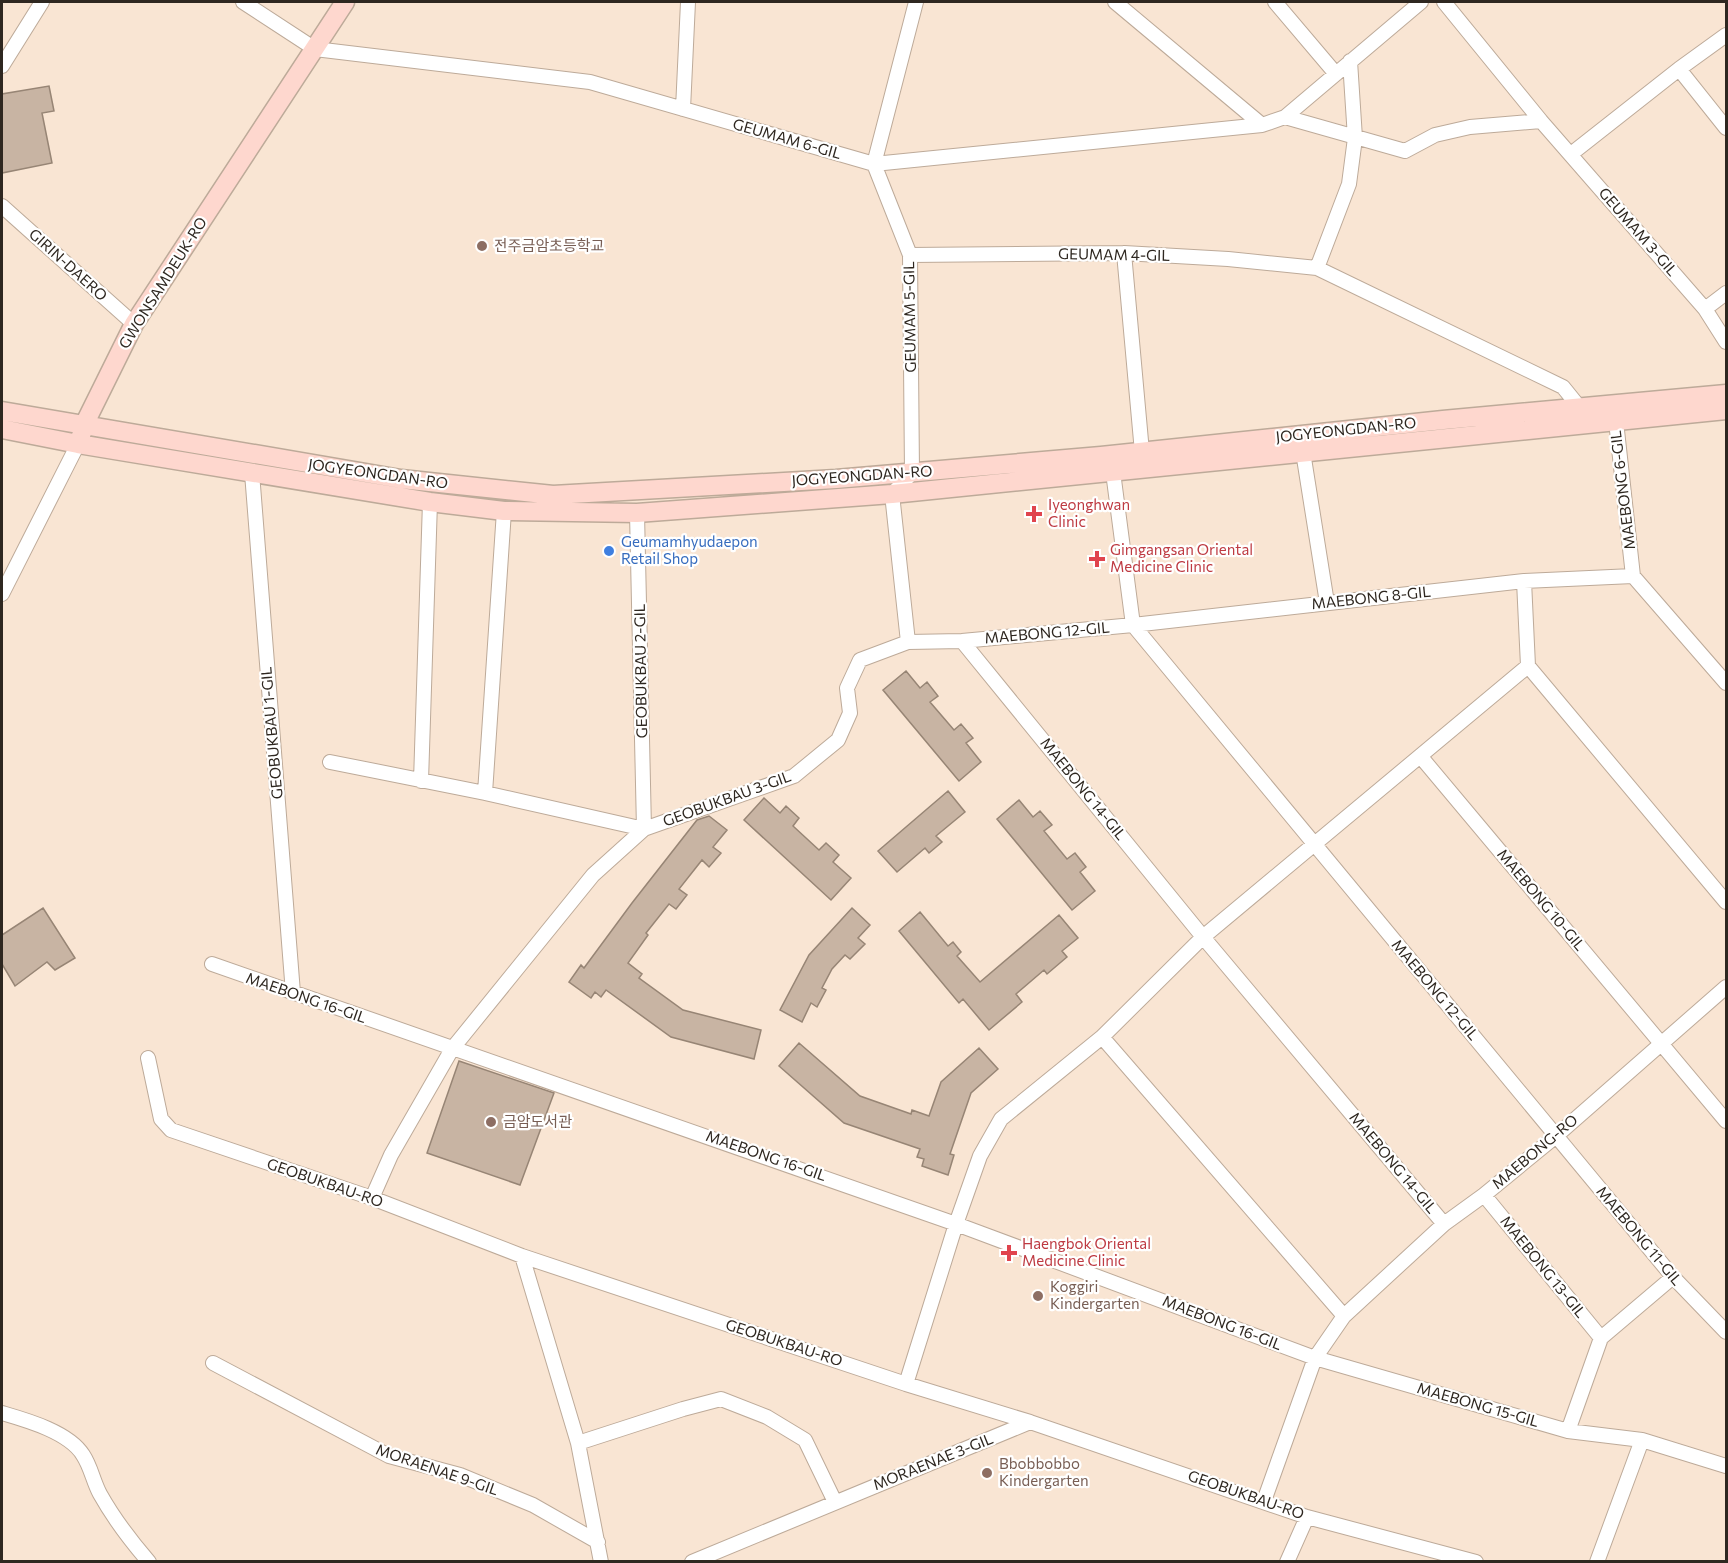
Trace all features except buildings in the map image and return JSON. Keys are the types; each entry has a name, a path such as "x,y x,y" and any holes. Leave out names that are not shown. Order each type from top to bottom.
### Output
{"street":[{"path":"2,66 42,2"},
{"path":"243,2 315,49"},
{"name":"GWONSAMDEUK-RO","path":"2,594 78,444 84,425 134,324 345,2"},
{"path":"683,108 688,2"},
{"path":"874,164 916,2"},
{"path":"1114,2 1262,125"},
{"path":"1275,2 1336,74"},
{"name":"GEUMAM 6-GIL","path":"315,49 590,82 874,164 1262,125 1285,117 1421,2"},
{"name":"GEUMAM 3-GIL","path":"1444,2 1541,121 1705,309 1726,342"},
{"path":"1571,154 1726,35"},
{"path":"1317,268 1349,184 1355,138 1350,61"},
{"path":"1679,69 1726,128"},
{"path":"1285,117 1405,152 1436,135 1470,127 1541,121"},
{"name":"GEUMAM 5-GIL","path":"874,164 910,255 912,472"},
{"name":"GIRIN-DAERO","path":"2,206 134,324"},
{"path":"1124,253 1142,452"},
{"name":"GEUMAM 4-GIL","path":"910,255 1124,253 1228,259 1317,268 1563,387 1580,408"},
{"path":"1705,309 1726,292"},
{"name":"JOGYEONGDAN-RO","path":"2,429 78,444 430,502 504,511 637,513 892,494 1303,452 1615,413 1726,394"},
{"name":"JOGYEONGDAN-RO","path":"2,411 401,479 553,495 836,479 1142,452 1580,408 1615,413 1726,410"},
{"name":"MAEBONG 6-GIL","path":"1615,413 1633,576"},
{"name":"JOGYEONGDAN-RO","path":"1303,452 1327,603"},
{"path":"908,642 892,494 912,472"},
{"path":"1113,472 1132,625"},
{"name":"GEOBUKBAU 1-GIL","path":"252,473 293,993"},
{"path":"421,781 430,502"},
{"path":"485,793 504,511"},
{"name":"GEOBUKBAU 2-GIL","path":"637,513 644,830"},
{"path":"1726,683 1633,576 1524,581 1528,666 1726,902"},
{"name":"MAEBONG 8-GIL","path":"1132,625 1524,581"},
{"name":"MAEBONG 12-GIL","path":"908,642 962,641 1132,625 1556,1136"},
{"name":"MAEBONG 14-GIL","path":"962,641 1203,937 1444,1224"},
{"name":"GEOBUKBAU 3-GIL","path":"372,1198 391,1155 452,1049 593,875 644,830 794,776 838,740 849,713 847,688 860,660 908,642"},
{"path":"906,1384 956,1224 980,1156 1001,1119 1102,1037 1203,937 1528,666"},
{"name":"MAEBONG 10-GIL","path":"1421,757 1726,1121"},
{"name":"GEOBUKBAU 3-GIL","path":"330,762 485,793 644,830"},
{"name":"MAEBONG 16-GIL","path":"212,964 452,1049 744,1148 956,1224 1315,1358"},
{"name":"MAEBONG-RO","path":"1264,1501 1315,1358 1344,1316 1444,1224 1484,1195 1556,1136 1726,987"},
{"path":"1102,1037 1344,1316"},
{"name":"GEOBUKBAU-RO","path":"148,1058 161,1119 171,1130 372,1198 522,1256 906,1384 1030,1422 1307,1517 1476,1562"},
{"name":"MAEBONG 11-GIL","path":"1556,1136 1672,1277 1726,1332"},
{"name":"MAEBONG 13-GIL","path":"1484,1195 1601,1338"},
{"path":"522,1256 578,1443 601,1562"},
{"path":"1568,1431 1601,1338 1672,1277"},
{"name":"MAEBONG 15-GIL","path":"1315,1358 1568,1431 1642,1440 1726,1466"},
{"name":"MORAENAE 9-GIL","path":"213,1364 389,1456 460,1475 533,1505 598,1542"},
{"path":"578,1443 683,1409 722,1399 767,1417 806,1440 835,1502"},
{"path":"2,1413 26,1420 63,1437 83,1454 99,1491 120,1528 149,1562"},
{"name":"MORAENAE 3-GIL","path":"692,1562 1030,1422"},
{"path":"1597,1562 1642,1440"},
{"path":"1287,1562 1307,1517"}],"place":[{"name":"전주금암초등학교","path":"482,246"},
{"name":"Iyeonghwan Clinic","path":"1034,514"},
{"name":"Geumamhyudaepon Retail Shop","path":"609,551"},
{"name":"Gimgangsan Oriental Medicine Clinic","path":"1097,559"},
{"name":"금암도서관","path":"491,1122"},
{"name":"Haengbok Oriental Medicine Clinic","path":"1009,1253"},
{"name":"Koggiri Kindergarten","path":"1038,1296"},
{"name":"Bbobbobbo Kindergarten","path":"987,1473"}]}
